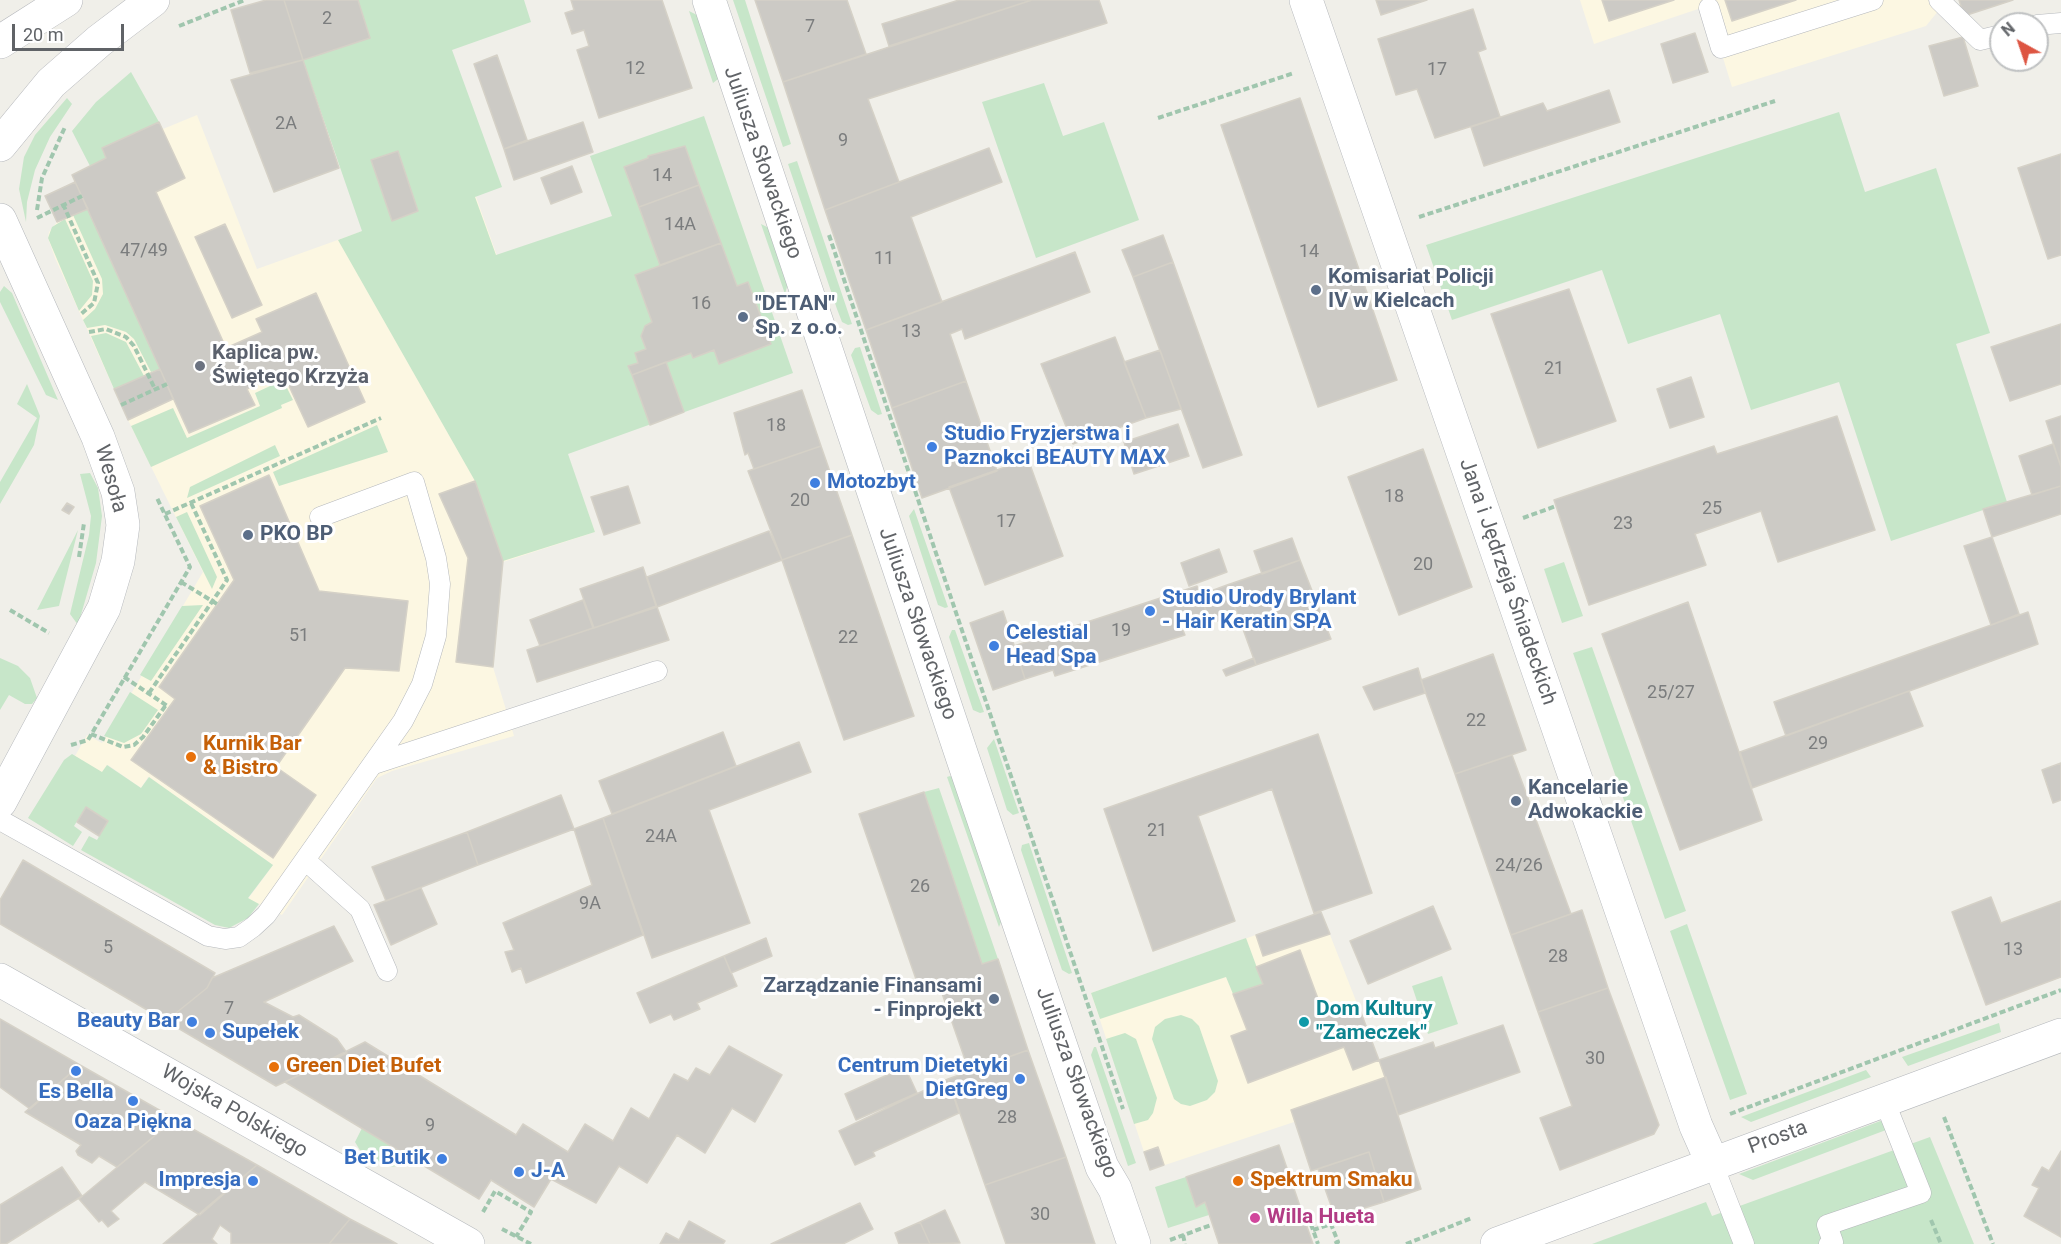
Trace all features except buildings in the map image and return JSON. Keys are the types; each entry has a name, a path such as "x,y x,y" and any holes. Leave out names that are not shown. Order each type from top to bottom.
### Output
{"street":[{"path":"0,42 66,0"},
{"path":"0,145 51,83 99,41 153,0"},
{"name":"Juliusza Słowackiego","path":"709,0 1102,1167 1115,1189 1134,1244"},
{"name":"Jana i Jędrzeja Śniadeckich","path":"1306,0 1692,1115 1712,1162"},
{"name":"Wesoła","path":"0,220 98,437 118,492 123,525 118,561 104,608 0,802"},
{"name":"Wojska Polskiego","path":"0,980 468,1244"},
{"name":"Prosta","path":"1497,1244 1712,1162 2061,1035"}],"lane":[{"path":"1709,8 1721,48 1873,0"},
{"path":"1939,0 1980,40 1989,38"},
{"path":"0,820 208,936 225,939 238,937 266,915 403,721 422,684 431,657 440,584 436,558 414,482 320,517"},
{"path":"374,764 657,671"},
{"path":"306,860 360,909 387,971"},
{"path":"1829,1244 1833,1242 1827,1226 1921,1193 1884,1100"},
{"path":"1712,1162 1743,1244"}],"path":[{"path":"175,28 245,0"},
{"path":"1158,118 1304,70"},
{"path":"1410,220 1775,100"},
{"path":"37,219 37,201 42,178 68,122"},
{"path":"44,213 82,196"},
{"path":"63,204 98,283 94,303 75,318"},
{"path":"827,231 1124,1111"},
{"path":"83,334 106,329 126,337 134,346 155,389"},
{"path":"122,404 167,384"},
{"path":"165,514 381,418"},
{"path":"149,693 215,602 227,580 190,503"},
{"path":"1517,520 1556,506"},
{"path":"77,564 84,515"},
{"path":"181,582 215,602"},
{"path":"10,610 52,634 55,629"},
{"path":"91,734 123,747 134,745 167,706 124,677"},
{"path":"1726,1115 2061,990"},
{"path":"1944,1117 1994,1244"},
{"path":"484,1209 495,1191 531,1212 516,1237"},
{"path":"1301,1215 1307,1214 1318,1244"},
{"path":"1313,1230 1331,1224 1338,1242 1334,1244"},
{"path":"1167,1244 1166,1241 1211,1225"},
{"path":"1406,1244 1439,1232"},
{"path":"1183,1235 1185,1244"}],"shaded area":[{"path":"1580,0 1947,0 1926,26 1732,87 1707,6 1594,44"},
{"path":"197,115 257,269 474,191 595,532 503,562 493,667 514,736 392,771 377,778 282,915 248,899 273,865 148,777 141,788 108,765 102,773 75,756 87,735 102,743 203,572 128,420 55,258 48,238 49,232 57,222 45,196 75,182 72,175 106,158 102,148 159,122 163,129"},
{"path":"1321,912 1386,1077 1291,1110 1294,1122 1150,1170 1091,993"}],"green space":[{"path":"358,0 524,0 531,22 452,50 502,187 475,197 496,255 612,216 590,156 704,116 793,373 568,454 595,532 503,561 475,481 338,240 362,231 303,60 370,38"},
{"path":"733,0 745,0 791,144 783,147"},
{"path":"689,11 703,18 722,76 713,83"},
{"path":"131,72 159,122 102,148 106,158 90,166 72,131 96,102"},
{"path":"1044,83 1063,136 1104,122 1139,220 1036,258 982,102"},
{"path":"67,98 72,104 50,137 35,170 27,202 26,222 19,189 24,157 35,135"},
{"path":"1839,112 1865,192 1936,168 1990,333 1956,344 2007,502 1891,541 1839,382 1751,410 1720,314 1628,344 1602,270 1452,320 1426,245"},
{"path":"797,161 852,324 842,322 788,164"},
{"path":"88,209 160,369 151,372 134,339 126,332 105,325 87,328 83,320 95,309 103,294 102,279 73,215"},
{"path":"65,219 93,281 92,295 79,311 48,238 52,227"},
{"path":"761,224 775,231 790,276 785,294"},
{"path":"4,286 12,293 58,400 46,395 0,302 0,292"},
{"path":"106,333 126,342 144,376 114,389 91,336"},
{"path":"860,347 882,414 878,415 871,410 851,355 855,348"},
{"path":"283,380 293,400 281,405 282,408 151,467 131,426 173,408 187,438 260,406 255,393"},
{"path":"27,384 40,416 34,445 0,504 0,482 37,418 17,404"},
{"path":"377,425 388,452 279,486 273,472"},
{"path":"275,445 280,456 187,498 190,487"},
{"path":"90,473 98,488 102,516 96,563 78,625 70,614 89,535 91,516 80,474"},
{"path":"914,509 948,607 945,608 938,605 909,516"},
{"path":"187,512 217,577 212,589 176,517"},
{"path":"78,530 59,606 37,610"},
{"path":"1564,562 1583,616 1562,623 1544,569"},
{"path":"203,605 151,681 140,675 182,606"},
{"path":"952,630 955,630 984,712 973,710 949,637"},
{"path":"1592,647 1686,911 1665,919 1573,653"},
{"path":"0,658 18,666 30,678 37,698 32,704 25,704 9,695 0,710"},
{"path":"130,692 158,710 141,734 124,743 104,736"},
{"path":"994,739 1019,813 1013,815 1007,810 987,748"},
{"path":"72,754 102,772 107,765 141,788 149,777 273,865 248,898 259,904 248,918 229,928 215,925 81,850 89,836 97,840 108,821 86,807 74,826 82,832 73,846 28,818 64,760"},
{"path":"947,777 960,780 1005,913 999,927"},
{"path":"939,788 998,959 982,964 924,792"},
{"path":"1029,843 1072,973 1069,974 1062,970 1021,850 1022,845"},
{"path":"1687,924 1747,1094 1730,1100 1670,931"},
{"path":"1246,938 1263,984 1233,994 1226,977 1100,1019 1091,993"},
{"path":"1442,976 1458,1024 1428,1034 1412,986"},
{"path":"1181,1015 1192,1019 1199,1026 1218,1081 1215,1092 1207,1100 1190,1106 1174,1099 1152,1039 1155,1027 1165,1019"},
{"path":"1999,1023 2001,1032 1908,1066 1902,1057"},
{"path":"1125,1033 1136,1039 1157,1098 1153,1113 1148,1120 1134,1124 1106,1039"},
{"path":"1096,1047 1136,1163 1128,1166 1091,1055"},
{"path":"1866,1070 1871,1077 1751,1122 1741,1117"},
{"path":"1883,1120 1886,1130 1753,1180 1739,1174"},
{"path":"362,1128 406,1155 399,1166 389,1167 361,1152 355,1142"},
{"path":"1930,1137 1974,1244 1592,1244 1706,1202 1712,1216"},
{"path":"1186,1177 1196,1207 1205,1202 1209,1215 1168,1228 1155,1187"}],"place":[{"name":"Komisariat Policji IV w Kielcach","path":"1316,290"},
{"name":"\"DETAN\" Sp. z o.o.","path":"743,317"},
{"name":"Kaplica pw. Świętego Krzyża","path":"200,366"},
{"name":"Studio Fryzjerstwa i Paznokci BEAUTY MAX","path":"932,447"},
{"name":"Motozbyt","path":"815,483"},
{"name":"PKO BP","path":"248,535"},
{"name":"Studio Urody Brylant - Hair Keratin SPA","path":"1150,611"},
{"name":"Celestial Head Spa","path":"994,646"},
{"name":"Kurnik Bar & Bistro","path":"191,757"},
{"name":"Kancelarie Adwokackie","path":"1516,801"},
{"name":"Zarządzanie Finansami - Finprojekt","path":"994,999"},
{"name":"Beauty Bar","path":"192,1022"},
{"name":"Dom Kultury \"Zameczek\"","path":"1304,1022"},
{"name":"Supełek","path":"210,1033"},
{"name":"Green Diet Bufet","path":"274,1067"},
{"name":"Es Bella","path":"76,1071"},
{"name":"Centrum Dietetyki DietGreg","path":"1020,1079"},
{"name":"Oaza Piękna","path":"133,1101"},
{"name":"Bet Butik","path":"442,1159"},
{"name":"J-A","path":"519,1172"},
{"name":"Impresja","path":"253,1181"},
{"name":"Spektrum Smaku","path":"1238,1181"},
{"name":"Willa Hueta","path":"1255,1218"}]}
